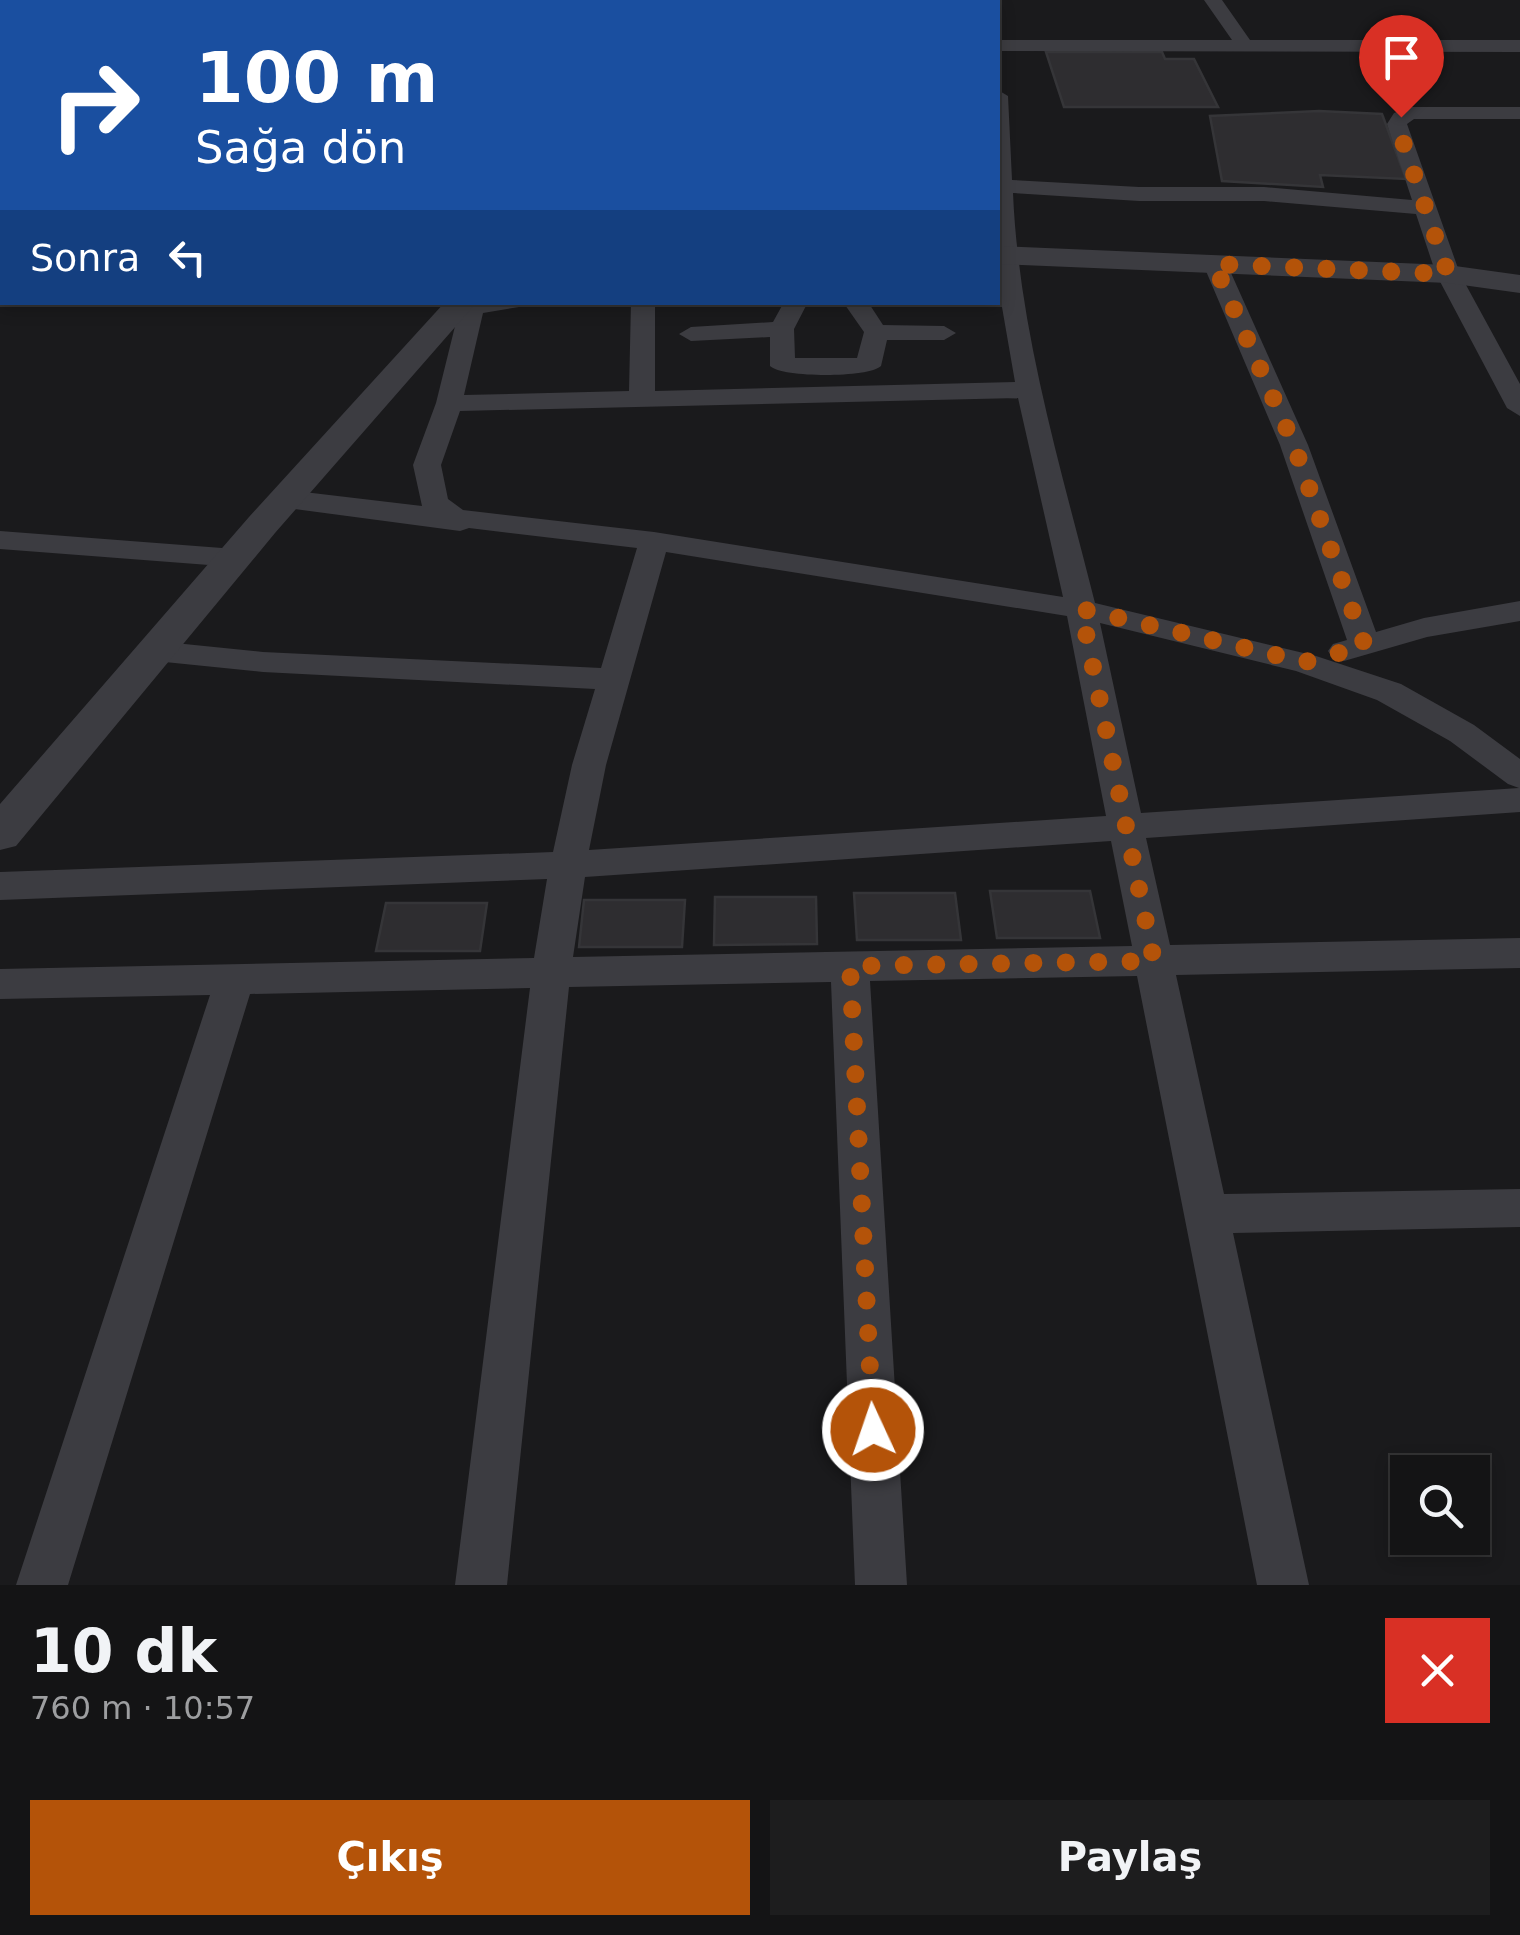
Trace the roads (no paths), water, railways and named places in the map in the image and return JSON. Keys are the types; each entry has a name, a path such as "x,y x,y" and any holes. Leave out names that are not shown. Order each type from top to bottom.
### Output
{"street":[{"path":"1213,0 1245,46"},
{"path":"1000,46 1520,46"},
{"path":"1520,113 1412,113 1401,117 1397,124 1448,274 1520,408"},
{"path":"1000,141 1001,255 1081,609 1283,1585"},
{"path":"1002,186 1138,194 1264,194 1426,208"},
{"path":"1001,255 1448,274 1520,284"},
{"path":"1214,264 1294,445 1365,646"},
{"path":"0,834 286,499 468,305"},
{"path":"460,522 434,503 426,465 449,404 469,305"},
{"path":"642,398 643,305"},
{"path":"794,305 782,329 784,366 868,366 876,332 857,305"},
{"path":"692,334 782,329"},
{"path":"876,332 944,333"},
{"path":"449,404 1029,390"},
{"path":"286,499 654,542 1081,609 1305,662 1389,692 1462,733 1520,776"},
{"path":"0,540 235,558"},
{"path":"481,1585 552,972 568,865 589,765 654,542"},
{"path":"1305,662 1424,628 1520,611"},
{"path":"156,651 263,662 614,679"},
{"path":"0,886 568,865 1520,800"},
{"path":"0,984 1520,953"},
{"path":"850,966 881,1585"},
{"path":"42,1585 235,979"},
{"path":"1206,1214 1520,1208"}]}
